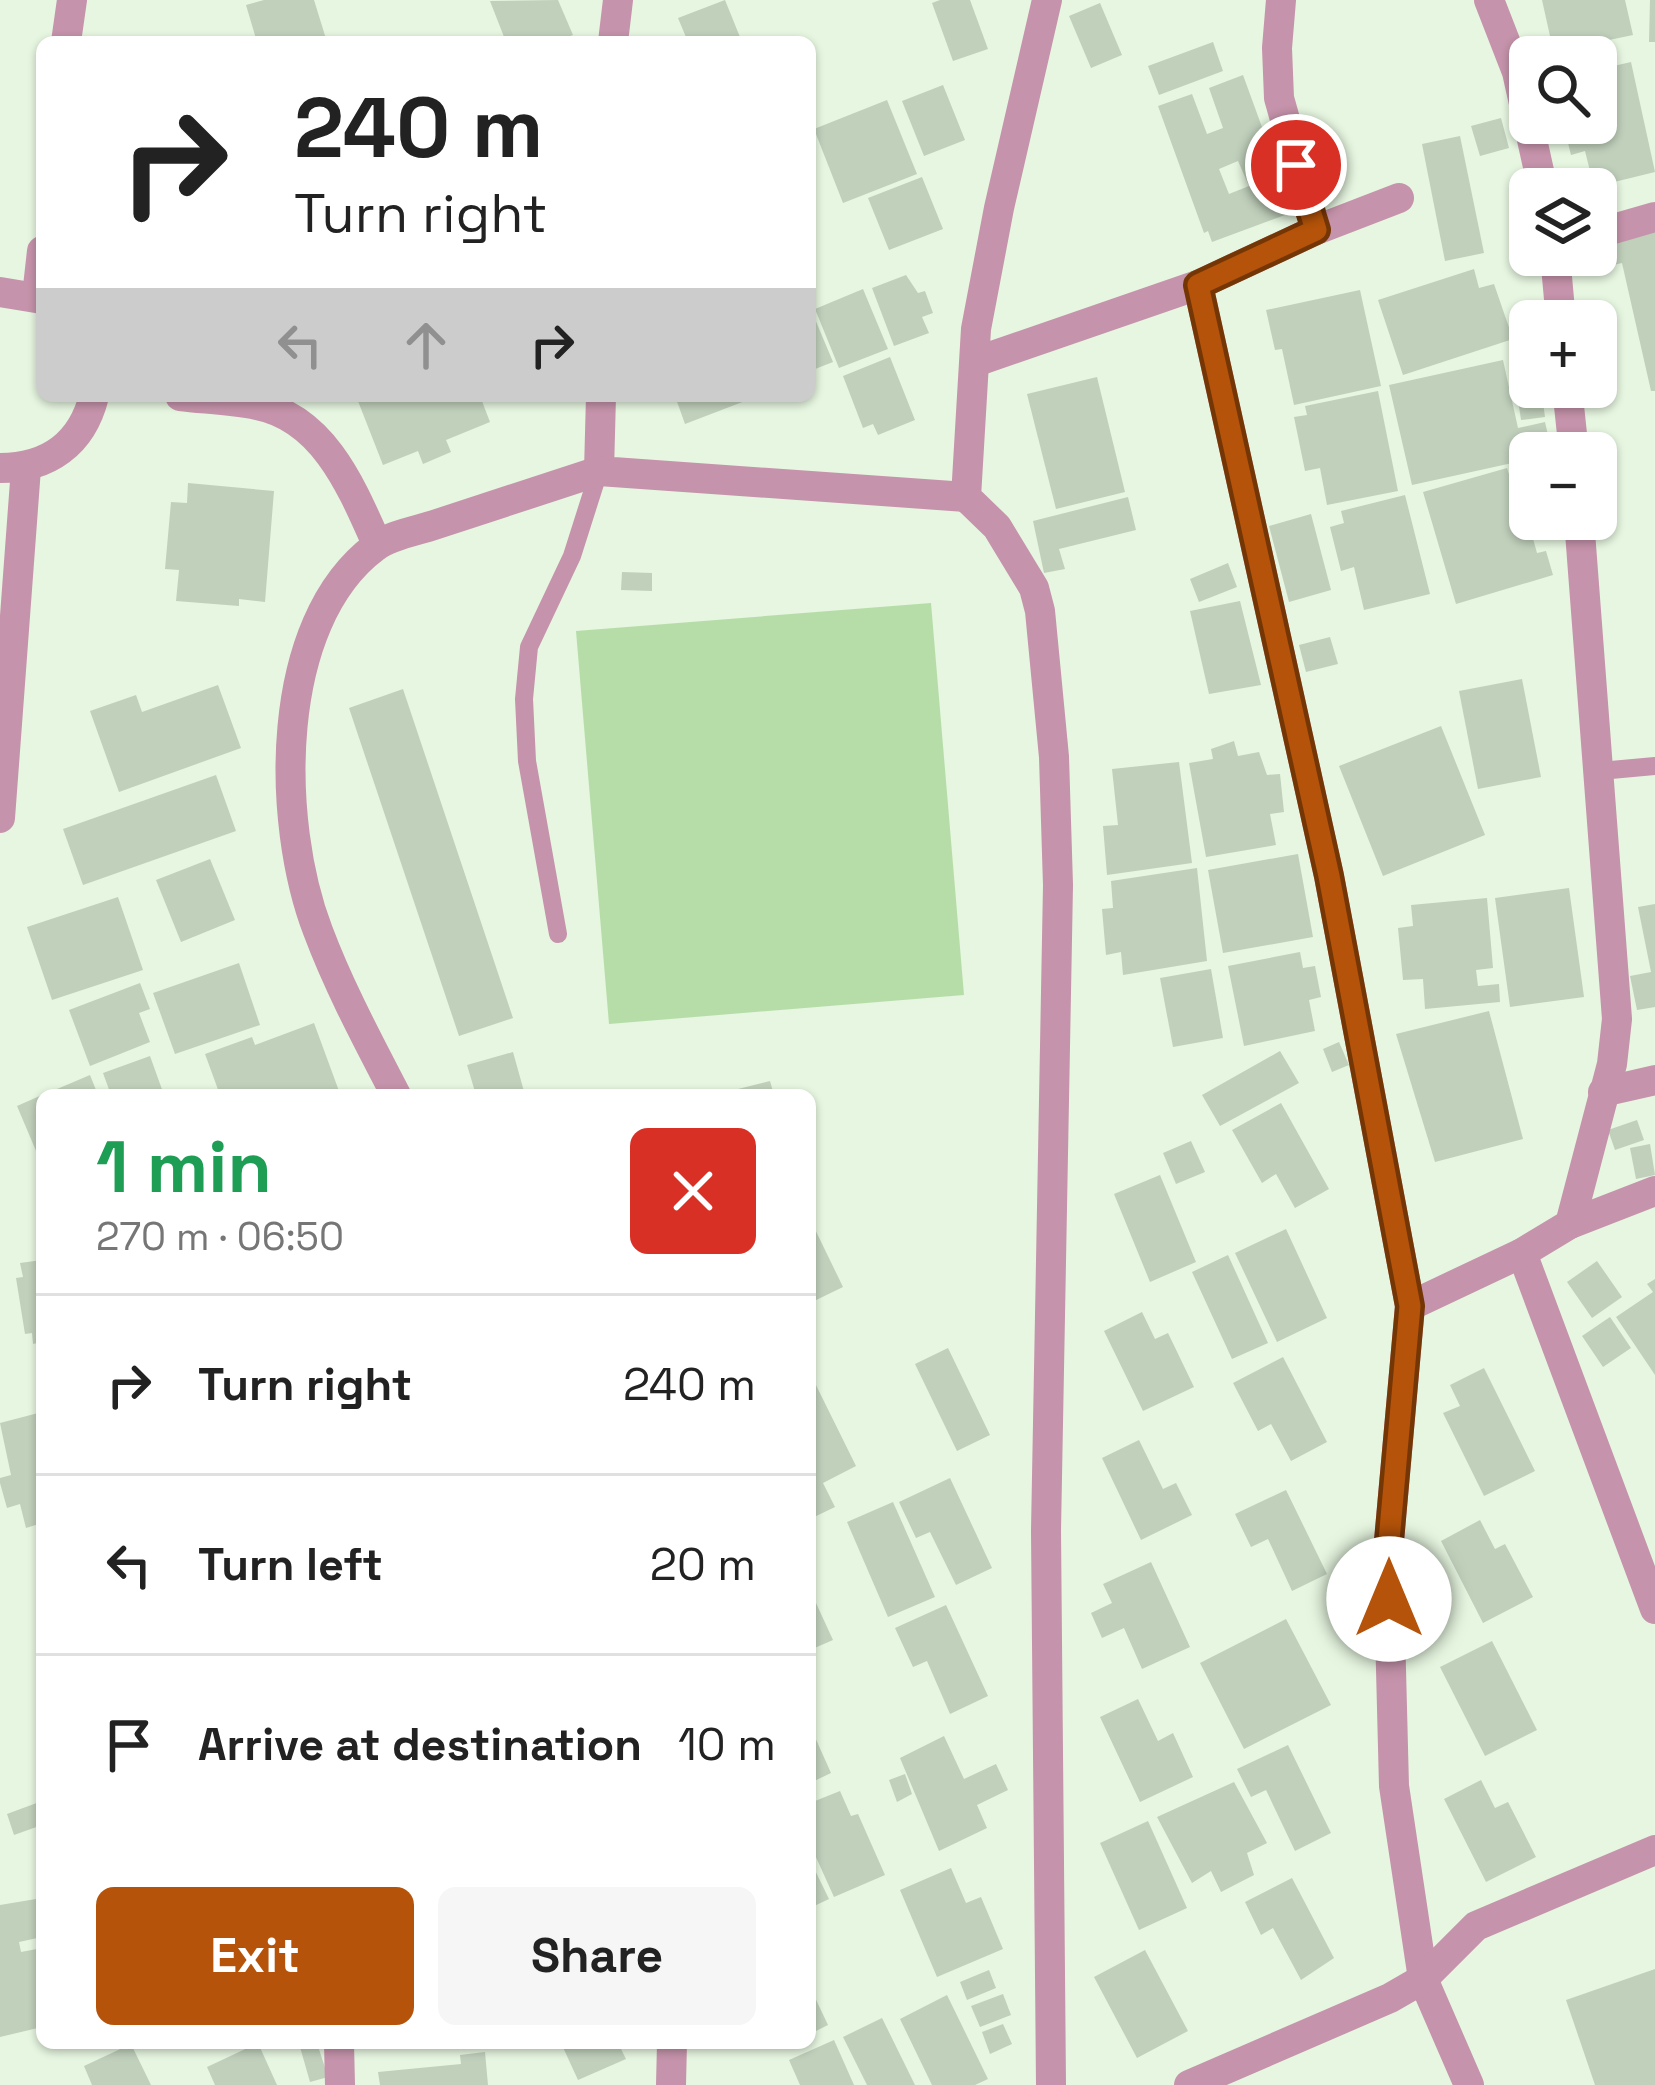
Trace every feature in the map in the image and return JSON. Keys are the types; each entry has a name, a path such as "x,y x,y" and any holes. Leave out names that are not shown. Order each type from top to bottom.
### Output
{"street":[{"path":"67,36 72,0"},
{"path":"614,36 618,0"},
{"path":"966,497 976,329 1047,0"},
{"path":"1281,0 1280,98 1316,230"},
{"path":"1490,0 1517,72 1538,168"},
{"path":"975,362 1198,285 1316,230 1400,198"},
{"path":"1617,228 1655,217"},
{"path":"1198,285 1329,876 1410,1306 1388,1552 1394,1786 1423,1978 1469,2085"},
{"path":"0,292 36,297"},
{"path":"0,818 13,468 53,457 75,439 92,402"},
{"path":"233,402 260,405 296,419 327,449 377,544"},
{"path":"599,471 601,402"},
{"path":"393,1089 353,1013 316,926 299,853 289,738 323,606 377,544 599,471 966,497 997,527 1034,588 1040,611 1054,757 1058,885 1046,1531 1051,2085"},
{"path":"1570,1225 1612,1064 1617,1019 1581,540"},
{"path":"1603,1092 1655,1080"},
{"path":"1410,1306 1570,1225 1655,1192"},
{"path":"1522,1253 1655,1610"},
{"path":"1189,2085 1329,2027 1423,1978 1477,1926 1655,1850"},
{"path":"339,2049 340,2085"},
{"path":"670,2085 672,2049"}],"lane":[{"path":"558,934 527,761 524,700 530,647 572,556 599,471"},
{"path":"1600,771 1655,766"}],"green space":[{"path":"931,603 964,995 609,1024 576,631"}],"building":[{"path":"264,0 314,0 325,36 255,36 246,5"},
{"path":"558,0 573,35 504,36 490,1"},
{"path":"725,0 740,36 686,36 678,18"},
{"path":"970,0 988,49 953,61 932,3"},
{"path":"1542,0 1625,0 1633,35 1550,36"},
{"path":"1650,0 1655,0 1655,42 1649,42"},
{"path":"1100,3 1122,55 1091,68 1069,16"},
{"path":"1213,42 1223,71 1159,95 1148,66"},
{"path":"1631,62 1655,172 1617,181 1617,168 1589,168 1585,151 1571,155 1568,144 1617,144 1617,65"},
{"path":"1243,75 1289,201 1281,205 1285,215 1212,242 1208,231 1204,233 1158,106 1192,94 1207,134 1223,128 1209,88","holes":["1238,161 1249,186 1229,194 1219,169"]},
{"path":"943,85 965,140 924,156 902,101"},
{"path":"887,100 917,174 843,203 816,128"},
{"path":"1501,118 1509,148 1480,156 1471,126"},
{"path":"1460,136 1484,253 1445,261 1422,144"},
{"path":"922,177 943,229 889,250 868,198"},
{"path":"1655,229 1655,391 1651,391 1622,263 1617,264 1617,237"},
{"path":"1474,269 1479,288 1494,284 1509,340 1403,375 1378,300"},
{"path":"906,275 918,293 925,291 933,313 922,317 929,333 894,346 872,288"},
{"path":"863,289 888,349 839,368 816,309"},
{"path":"1360,290 1381,386 1294,405 1282,349 1275,350 1266,310"},
{"path":"816,321 833,362 816,369"},
{"path":"890,357 915,420 878,435 873,424 863,428 843,376"},
{"path":"1503,360 1509,408 1514,408 1518,428 1545,422 1547,432 1509,432 1509,464 1412,485 1389,385"},
{"path":"1097,377 1125,492 1056,509 1027,394"},
{"path":"1378,391 1398,491 1327,505 1320,468 1305,471 1294,417 1307,415 1305,406"},
{"path":"358,402 482,402 490,422 446,440 451,452 423,464 418,451 383,465"},
{"path":"677,402 742,402 685,424"},
{"path":"1519,408 1544,408 1545,417 1521,420"},
{"path":"1507,468 1509,540 1533,540 1537,553 1546,551 1553,575 1456,604 1423,492"},
{"path":"188,483 274,491 265,602 239,599 239,606 176,601 179,570 165,569 171,502 187,503"},
{"path":"1405,495 1430,594 1364,610 1354,567 1341,571 1330,527 1344,523 1341,511"},
{"path":"1128,497 1136,530 1059,549 1065,569 1044,573 1033,521"},
{"path":"1311,514 1331,590 1289,602 1269,526"},
{"path":"1228,563 1237,587 1199,602 1190,579"},
{"path":"622,572 652,573 652,591 621,590"},
{"path":"1240,601 1261,685 1209,694 1190,611"},
{"path":"1330,637 1338,664 1306,672 1299,645"},
{"path":"1522,679 1541,777 1478,789 1459,691"},
{"path":"218,685 241,748 119,792 90,711 136,695 142,712"},
{"path":"403,689 513,1018 459,1036 349,708"},
{"path":"1441,726 1485,835 1383,876 1339,766"},
{"path":"1234,741 1238,756 1259,752 1267,775 1280,774 1284,812 1270,814 1276,845 1206,857 1189,763 1213,759 1211,749"},
{"path":"1179,762 1192,863 1107,875 1103,826 1118,825 1112,769"},
{"path":"216,775 236,831 83,885 63,829"},
{"path":"1298,854 1313,937 1223,953 1208,870"},
{"path":"210,859 235,920 181,942 156,880"},
{"path":"1197,868 1207,961 1123,975 1121,952 1106,955 1102,909 1113,908 1111,881"},
{"path":"1569,888 1584,997 1510,1007 1495,898"},
{"path":"118,897 143,970 52,1000 27,927"},
{"path":"1487,898 1493,968 1476,970 1478,986 1499,984 1500,1002 1425,1009 1423,979 1403,980 1398,928 1413,926 1411,905"},
{"path":"1655,904 1655,1007 1637,1010 1630,976 1651,972 1638,907"},
{"path":"1300,952 1303,968 1315,966 1321,997 1309,1000 1315,1031 1244,1046 1228,966"},
{"path":"239,963 260,1025 175,1054 153,993"},
{"path":"1211,969 1223,1038 1173,1047 1160,978"},
{"path":"140,983 150,1009 139,1013 150,1042 90,1066 69,1010"},
{"path":"1489,1011 1523,1139 1435,1162 1396,1034"},
{"path":"314,1023 338,1089 218,1089 205,1054 252,1037 255,1045"},
{"path":"1339,1042 1349,1065 1332,1072 1323,1049"},
{"path":"1280,1051 1299,1083 1220,1126 1202,1095"},
{"path":"513,1052 523,1089 474,1089 467,1065"},
{"path":"150,1056 162,1089 109,1089 103,1073"},
{"path":"90,1075 96,1089 57,1089"},
{"path":"770,1081 772,1089 738,1089"},
{"path":"36,1098 36,1151 17,1106"},
{"path":"1281,1103 1329,1189 1295,1208 1276,1174 1262,1183 1232,1130"},
{"path":"1637,1120 1644,1140 1615,1150 1608,1130"},
{"path":"1191,1141 1205,1172 1176,1184 1163,1153"},
{"path":"1650,1144 1655,1175 1636,1179 1630,1148"},
{"path":"1160,1175 1196,1262 1150,1282 1114,1194"},
{"path":"1286,1229 1327,1318 1277,1342 1235,1253"},
{"path":"816,1231 843,1287 816,1300"},
{"path":"1228,1255 1268,1343 1232,1359 1192,1272"},
{"path":"36,1261 33,1344 32,1333 25,1334 16,1278 23,1277 20,1263"},
{"path":"1597,1261 1622,1297 1592,1318 1567,1282"},
{"path":"1655,1279 1655,1375 1616,1317 1653,1292 1647,1284"},
{"path":"1142,1312 1155,1339 1168,1333 1194,1387 1143,1411 1104,1331"},
{"path":"1610,1317 1631,1348 1603,1367 1582,1336"},
{"path":"948,1348 990,1435 957,1451 915,1364"},
{"path":"1283,1357 1327,1442 1291,1461 1271,1424 1258,1431 1233,1383"},
{"path":"1484,1368 1535,1471 1484,1496 1443,1413 1460,1406 1450,1385"},
{"path":"816,1385 856,1466 823,1483 835,1507 816,1516"},
{"path":"36,1414 36,1525 26,1528 20,1504 7,1508 0,1483 0,1478 11,1475 0,1423"},
{"path":"1139,1440 1163,1489 1176,1483 1192,1515 1141,1540 1102,1458"},
{"path":"950,1478 992,1568 956,1585 930,1532 916,1538 899,1502"},
{"path":"1286,1490 1327,1574 1292,1591 1268,1539 1251,1547 1235,1514"},
{"path":"893,1502 935,1597 888,1617 847,1522"},
{"path":"1480,1520 1495,1549 1505,1544 1533,1597 1483,1623 1441,1541"},
{"path":"1151,1562 1190,1647 1142,1669 1124,1628 1102,1638 1091,1613 1112,1603 1103,1584"},
{"path":"816,1603 833,1640 816,1647"},
{"path":"946,1605 988,1696 950,1714 927,1661 913,1667 895,1628"},
{"path":"1286,1619 1331,1705 1244,1749 1200,1663"},
{"path":"1492,1641 1537,1730 1485,1756 1440,1667"},
{"path":"1138,1699 1158,1741 1173,1733 1193,1777 1140,1802 1100,1717"},
{"path":"944,1736 964,1779 996,1764 1008,1790 977,1805 987,1828 939,1851 900,1758"},
{"path":"816,1739 831,1773 816,1780"},
{"path":"1288,1745 1331,1833 1295,1851 1266,1790 1251,1797 1237,1769"},
{"path":"905,1774 912,1794 897,1802 889,1780"},
{"path":"1481,1780 1495,1808 1508,1802 1536,1857 1486,1882 1444,1799"},
{"path":"1234,1782 1267,1843 1247,1853 1254,1875 1221,1892 1211,1871 1192,1883 1157,1817"},
{"path":"840,1791 851,1816 858,1814 885,1875 834,1897 816,1857 816,1801"},
{"path":"36,1803 36,1827 14,1835 7,1814"},
{"path":"1148,1821 1187,1908 1139,1930 1100,1843"},
{"path":"951,1868 966,1903 981,1897 1003,1949 937,1977 900,1890"},
{"path":"816,1872 829,1899 816,1905"},
{"path":"1292,1878 1334,1958 1301,1980 1273,1928 1261,1935 1245,1902"},
{"path":"36,1899 36,1938 19,1942 21,1952 36,1949 36,2028 0,2037 0,1905"},
{"path":"1145,1950 1188,2031 1137,2058 1094,1977"},
{"path":"1655,1969 1655,2085 1595,2085 1566,2000"},
{"path":"989,1970 996,1988 967,2000 960,1982"},
{"path":"1003,1994 1011,2015 980,2027 971,2006"},
{"path":"947,1995 988,2079 975,2085 932,2085 900,2019"},
{"path":"816,2000 828,2025 816,2031"},
{"path":"882,2018 915,2085 867,2085 843,2037"},
{"path":"1003,2024 1012,2044 990,2054 982,2032"},
{"path":"834,2040 854,2085 800,2085 789,2060"},
{"path":"120,2049 133,2049 151,2085 92,2085 84,2066"},
{"path":"245,2049 261,2049 277,2085 215,2085 207,2067"},
{"path":"301,2049 319,2049 328,2077 310,2082"},
{"path":"564,2049 621,2049 626,2059 578,2080"},
{"path":"485,2052 488,2085 380,2085 378,2072 461,2064 460,2055"}],"route":[{"path":"1296,165 1316,230 1198,285 1329,876 1410,1306 1388,1552 1389,1599"}]}
